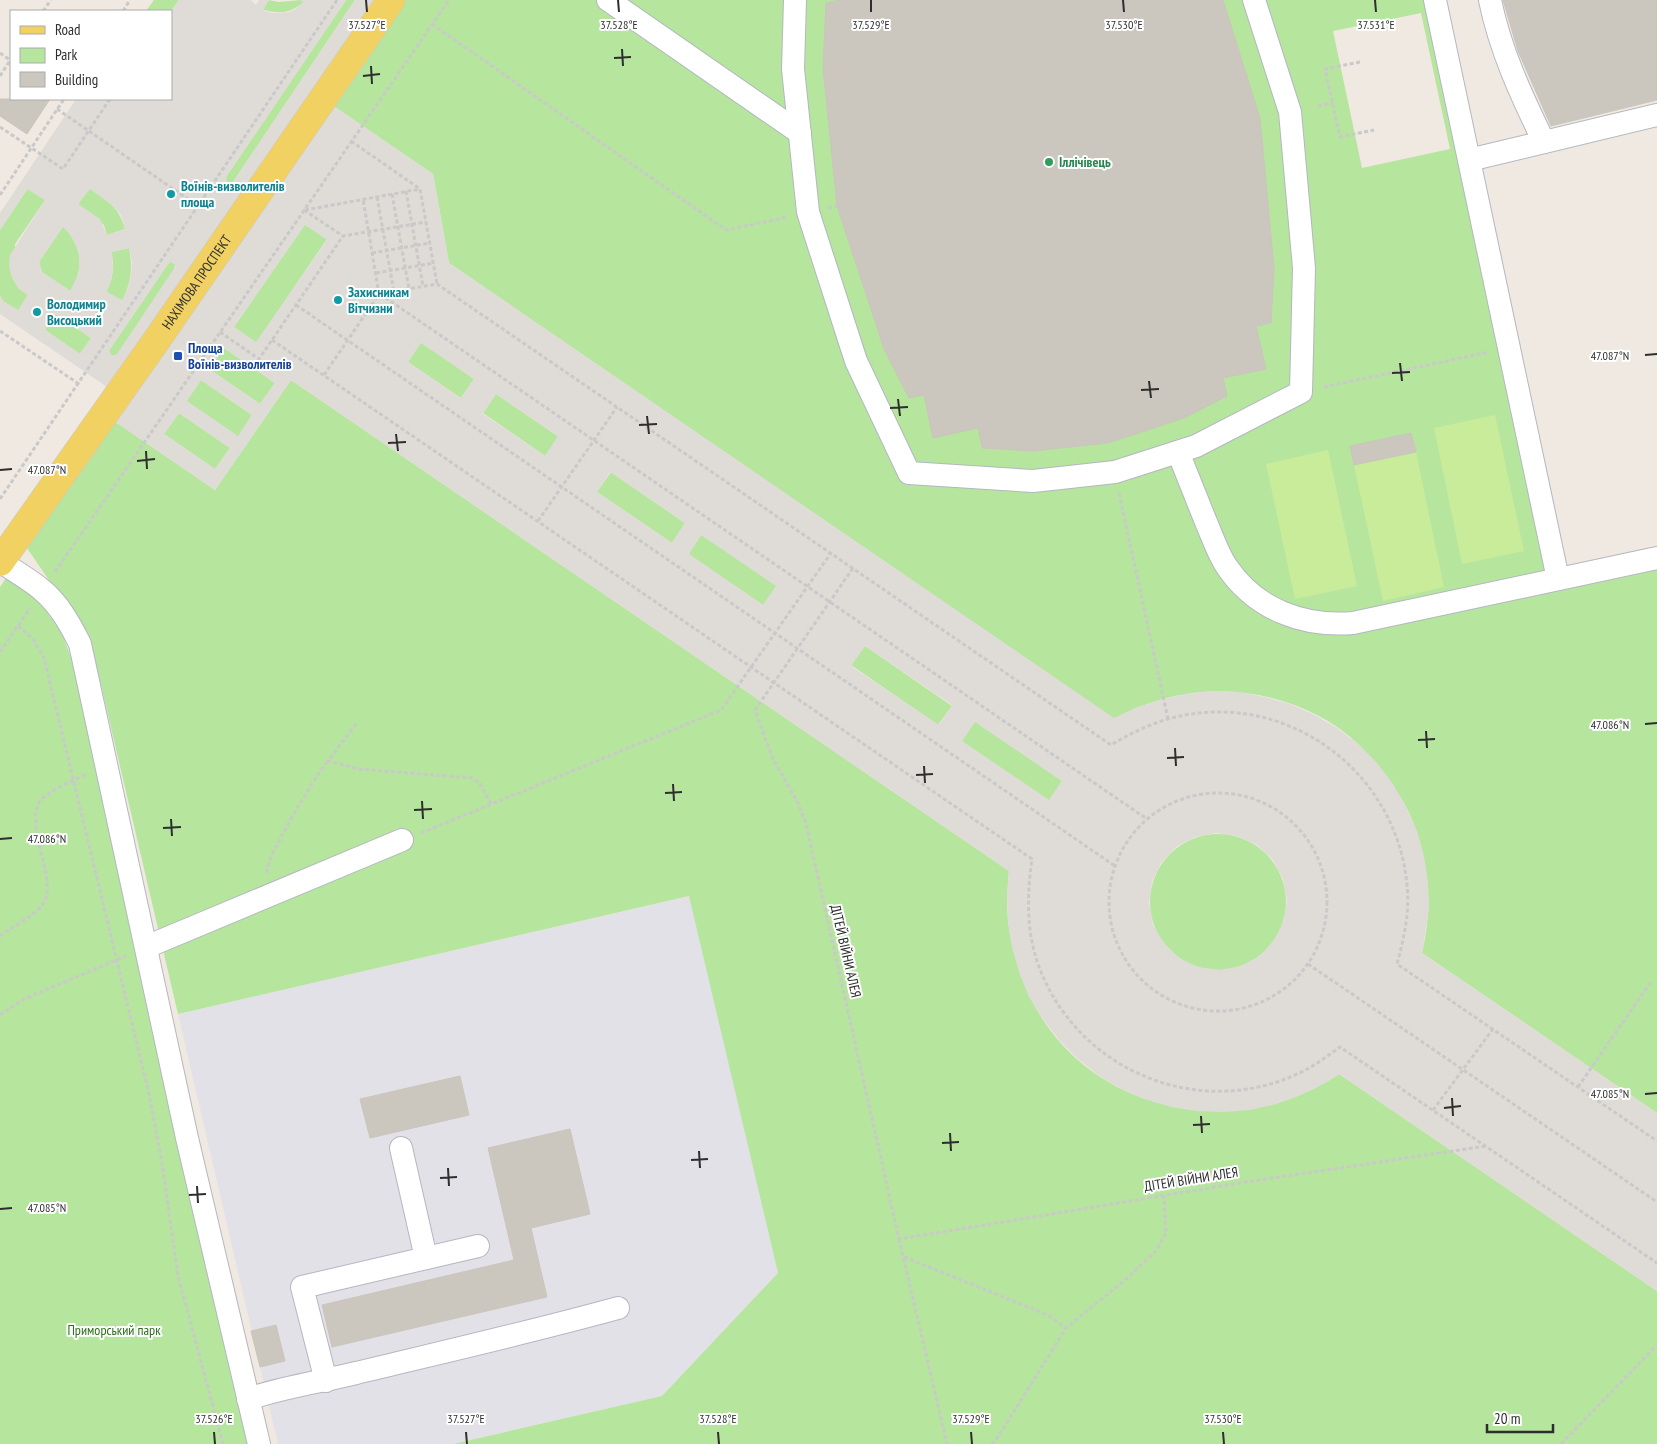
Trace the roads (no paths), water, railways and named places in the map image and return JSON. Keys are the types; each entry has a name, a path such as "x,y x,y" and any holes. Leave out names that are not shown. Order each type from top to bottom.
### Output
{"main road":[{"name":"НАХІМОВА ПРОСПЕКТ","path":"0,562 162,333 391,0"}],"street":[{"path":"608,0 800,132"},
{"path":"795,0 793,69 808,212 856,361 909,473 1033,481 1115,472 1178,452 1196,446 1301,392 1304,268 1290,112 1254,0"},
{"path":"1435,0 1558,579"},
{"path":"1490,0 1493,16 1508,61 1525,103 1544,142"},
{"path":"1469,160 1657,115"},
{"path":"1178,452 1218,551 1227,567 1238,582 1251,594 1282,614 1299,620 1335,624 1353,623 1657,558"},
{"path":"0,562 42,590 69,622 80,644 190,1147 259,1444"},
{"path":"146,947 402,840"},
{"path":"400,1148 426,1258"},
{"path":"326,1381 302,1287 478,1246"},
{"path":"248,1399 265,1393 326,1381 455,1350 618,1308"}],"place":[{"name":"Іллічівець","path":"1049,162"},
{"name":"Воїнів-визволителів площа","path":"171,194"},
{"name":"Захисникам Вітчизни","path":"338,300"},
{"name":"Володимир Висоцький","path":"37,312"},
{"name":"Площа Воїнів-визволителів","path":"178,356"}],"park label":[{"name":"Приморський парк","path":"114,1330"}]}
